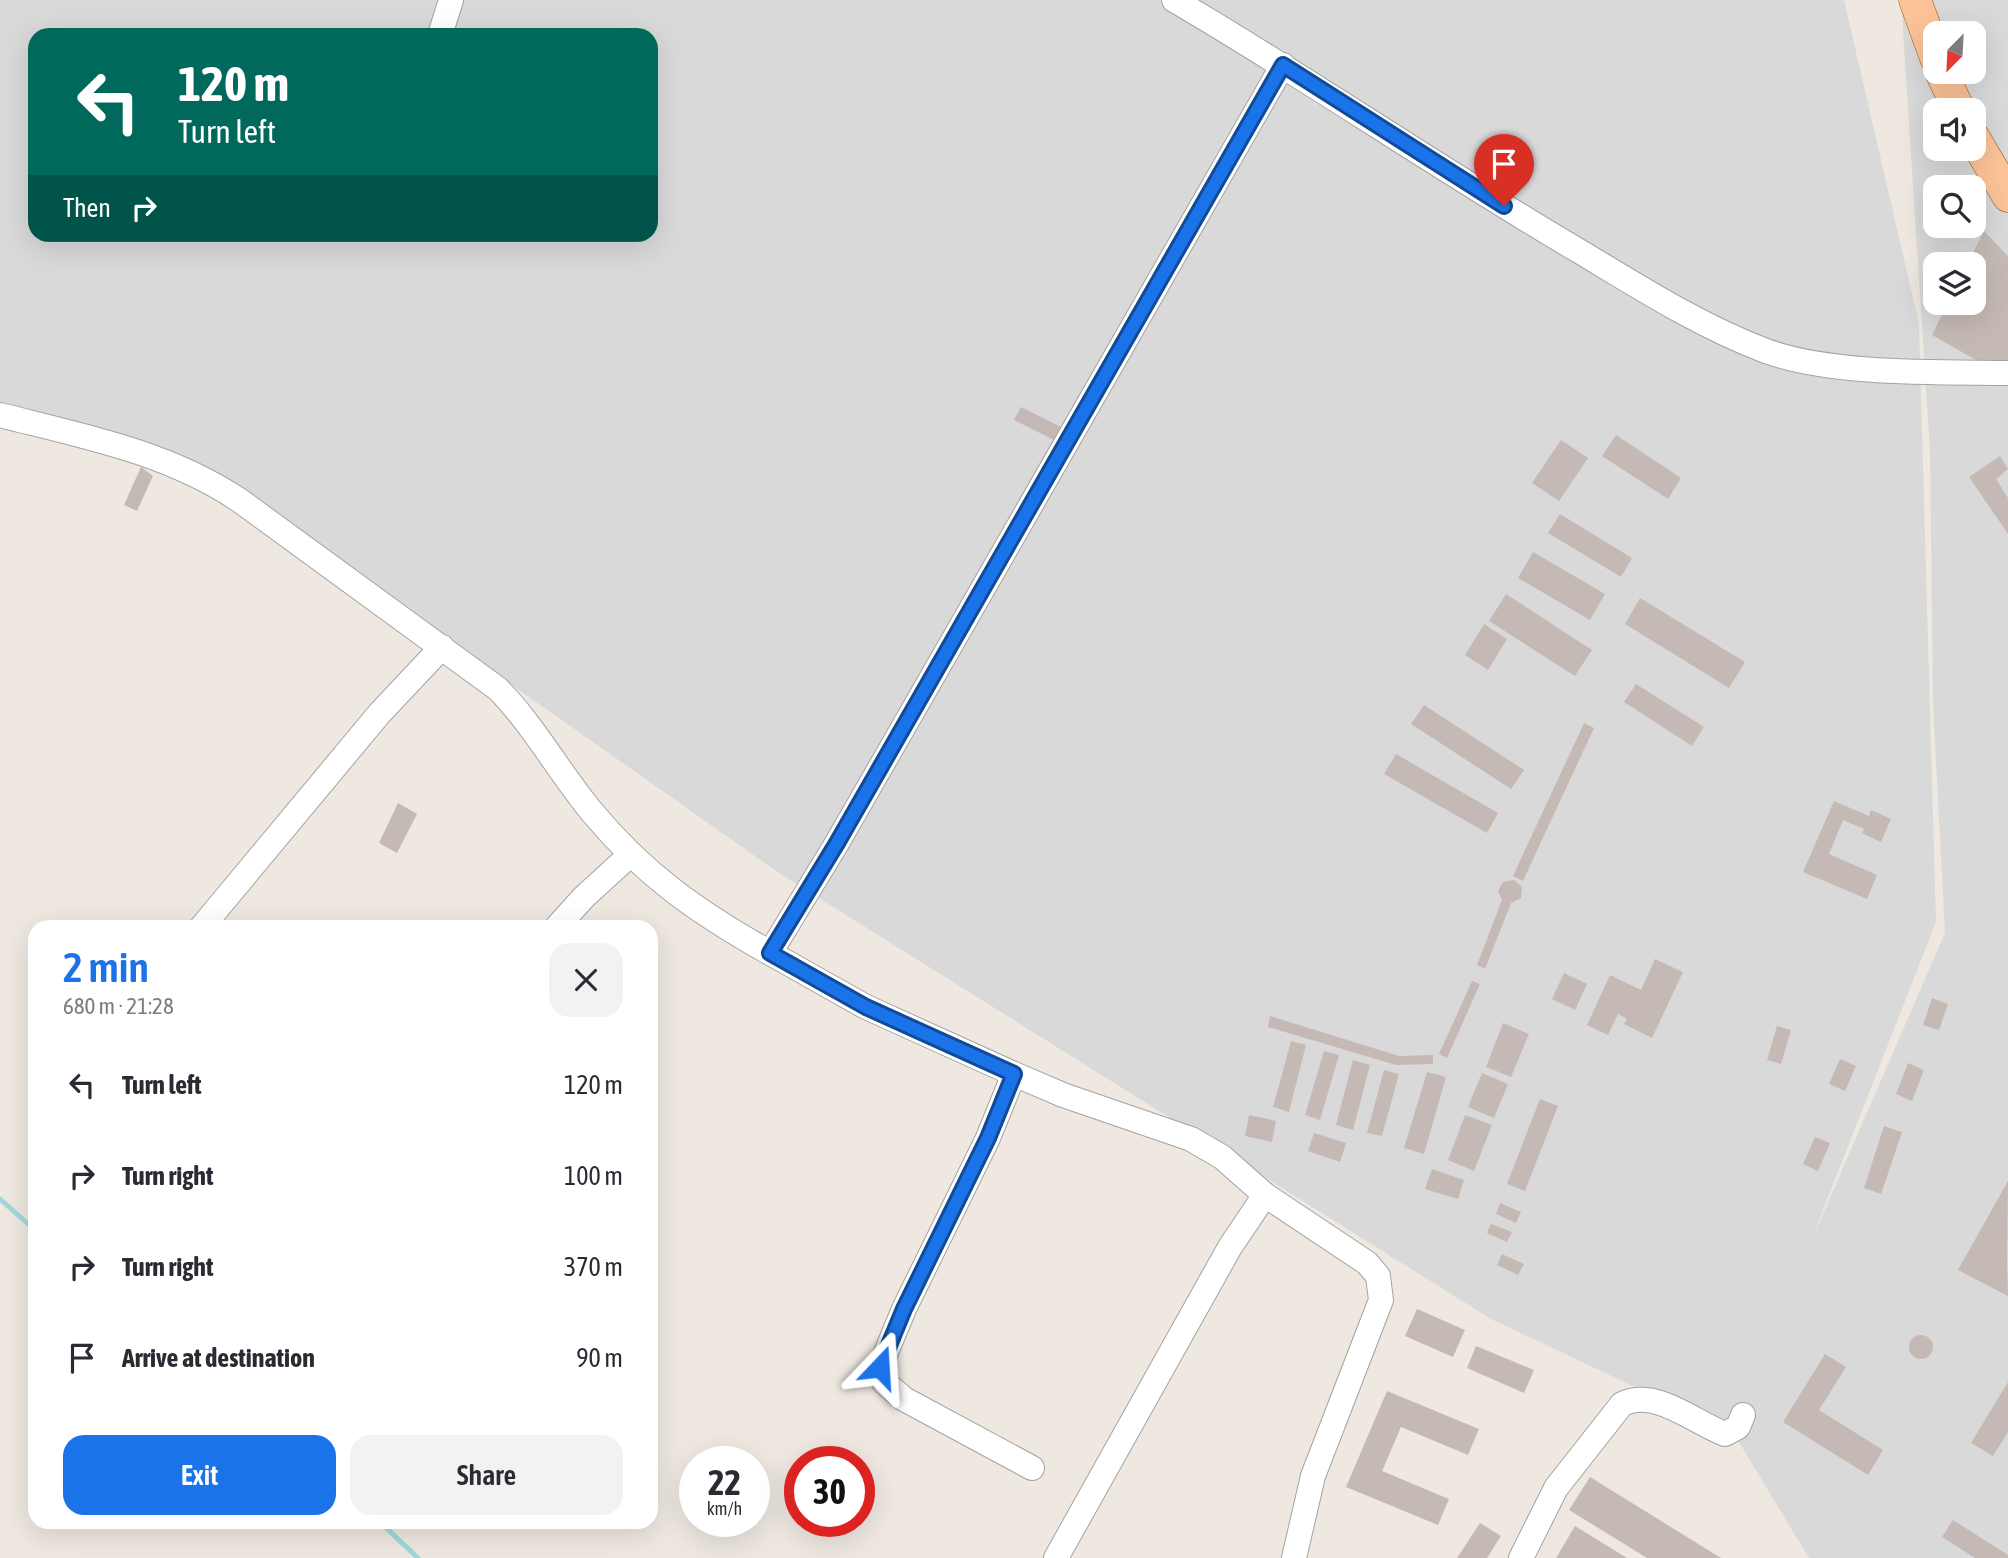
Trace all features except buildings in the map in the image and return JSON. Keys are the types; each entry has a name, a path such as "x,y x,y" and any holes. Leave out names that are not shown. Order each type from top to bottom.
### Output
{"main road":[{"path":"1915,0 1923,22"},
{"path":"1986,158 2008,196"}],"street":[{"path":"442,28 451,0"},
{"path":"1174,0 1283,65 1485,195 1646,291 1767,351 1819,365 2008,373"},
{"path":"770,953 837,843 1283,65"},
{"path":"0,415 126,447 218,486 498,689 513,704 592,813 631,854 703,915 866,1007 1063,1095 1191,1139 1231,1164 1265,1195 1367,1263 1378,1276 1381,1287 1375,1319 1313,1476 1294,1558"},
{"path":"208,920 379,714 442,647"},
{"path":"563,920 631,854"},
{"path":"1014,1074 988,1138 904,1309 880,1367 884,1382 898,1394 1032,1468"},
{"path":"1056,1558 1230,1247 1265,1195"},
{"path":"1521,1558 1556,1489 1612,1413 1622,1404 1634,1399 1661,1403 1725,1434 1738,1427 1743,1415"}],"shaded area":[{"path":"0,0 1844,0 1919,324 1936,922 1809,1246 1945,933 1933,704 1930,450 1901,0 2008,0 2008,1558 1809,1558 1734,1434 1491,1319 779,873 221,480 0,422"}],"waterway":[{"path":"0,1199 28,1224"},
{"path":"387,1529 418,1558"}],"route":[{"path":"880,1367 904,1309 988,1138 1014,1074 866,1007 770,953 837,843 901,726 1283,65 1504,206"}]}
